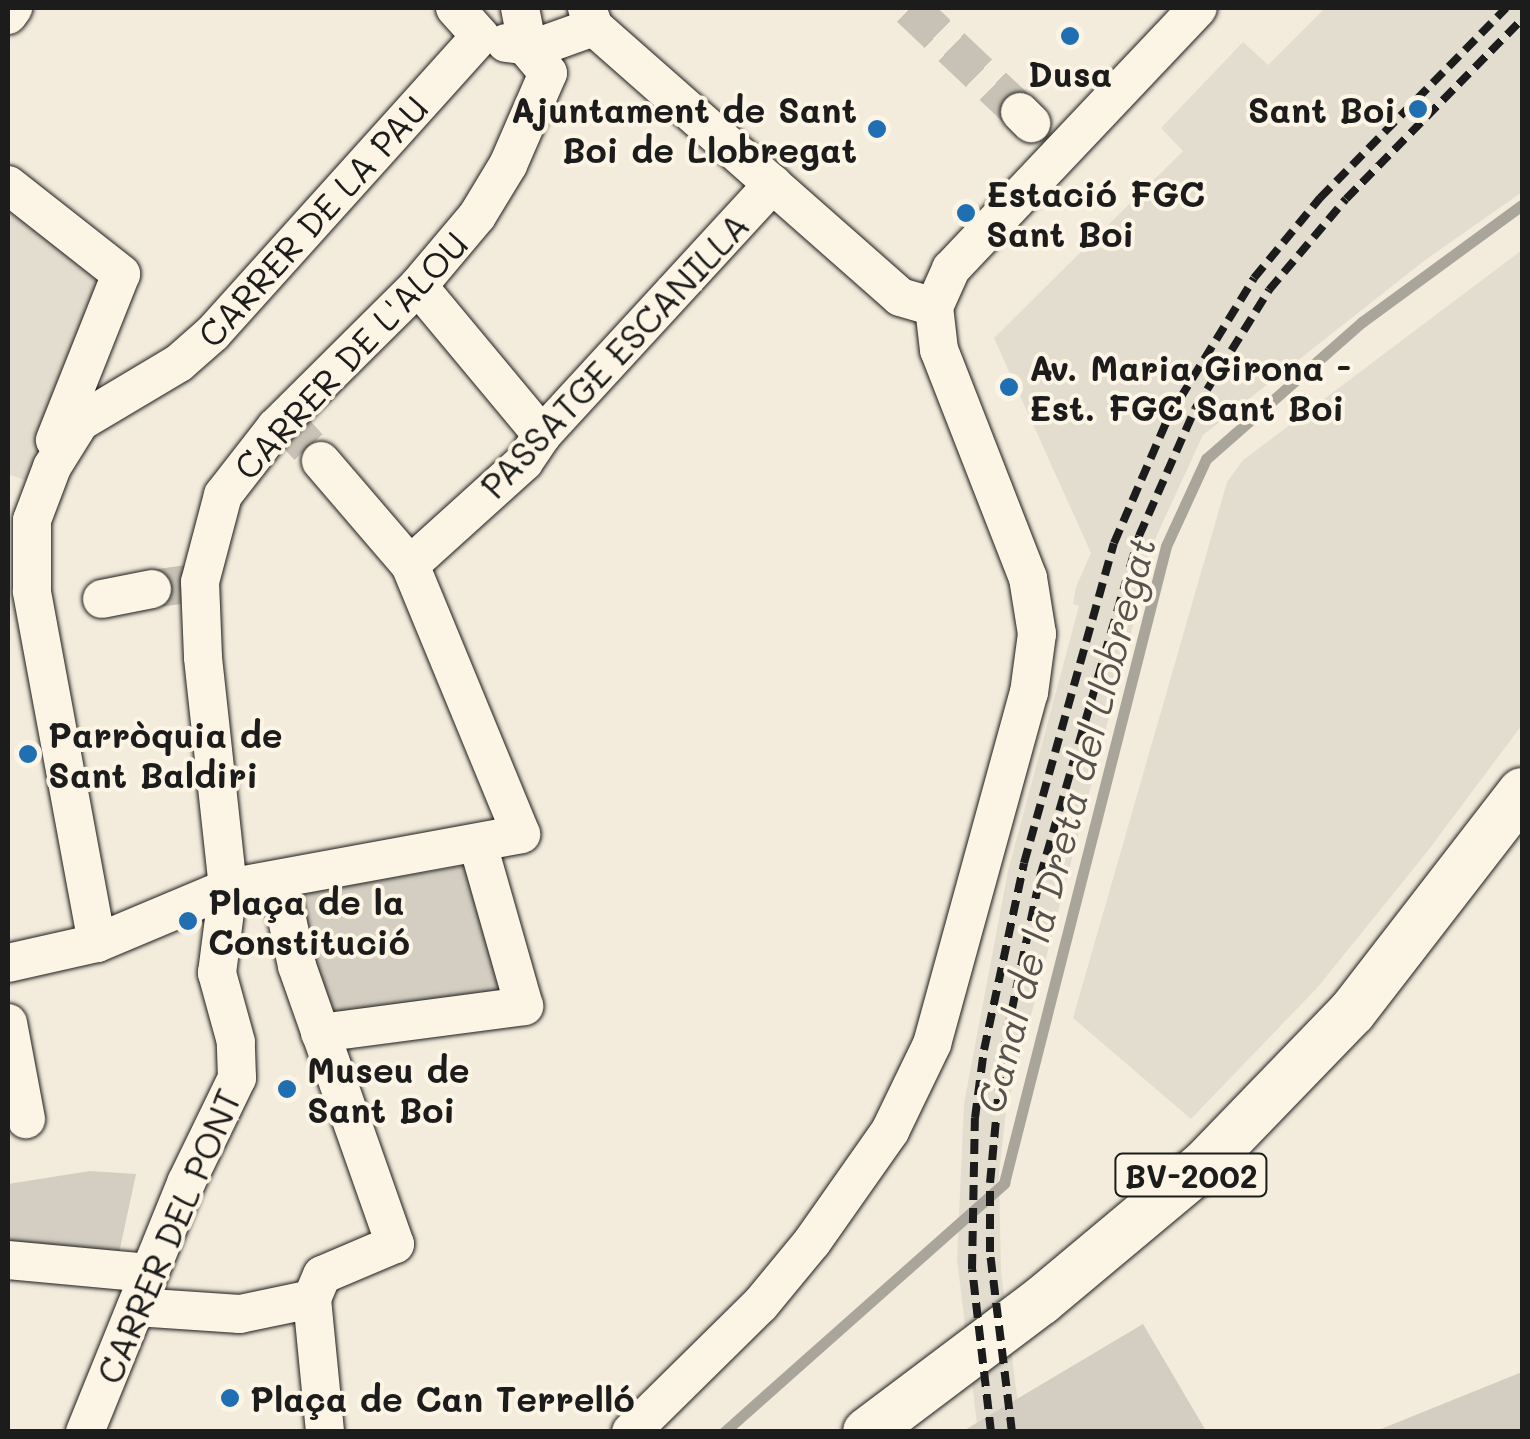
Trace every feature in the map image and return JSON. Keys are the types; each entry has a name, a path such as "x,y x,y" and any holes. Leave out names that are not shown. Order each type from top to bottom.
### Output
{"main road":[{"name":"BV-2002","path":"867,1432 1041,1301 1205,1164 1352,1012 1522,792"}],"street":[{"path":"8,15 13,8"},
{"path":"455,8 480,36 528,48 591,17 900,297 934,308"},
{"path":"520,8 528,48"},
{"path":"631,1432 760,1305 812,1242 890,1131 932,1044 1029,692 1037,634 1031,591 1012,532 939,350 934,308 950,269 1198,8"},
{"name":"CARRER DE LA PAU","path":"90,944 86,885 33,592 32,520 52,466 80,422 180,362 213,333 480,36"},
{"name":"CARRER DE L'ALOU","path":"227,875 203,658 200,582 223,495 276,427 418,286 477,216 508,165 548,74 528,48"},
{"name":"PASSATGE ESCANILLA","path":"410,565 524,462 542,435 774,184"},
{"path":"8,185 121,274 52,449 52,466"},
{"path":"418,286 542,435"},
{"path":"8,962 90,944 227,875 283,880 521,834 410,565 321,461"},
{"path":"102,599 152,589"},
{"path":"320,1033 524,1006 478,845"},
{"name":"CARRER DEL PONT","path":"84,1432 142,1290 237,1078 236,1042 218,980 227,875"},
{"path":"283,880 297,966 395,1244 322,1275 312,1299 326,1432"},
{"path":"8,1024 26,1119"},
{"path":"8,1260 240,1314 312,1299"}],"shaded area":[{"path":"1325,8 1522,8 1522,192 1424,261 1203,435 1156,537 1006,1111 999,1174 1001,1271 1019,1411 978,1432 957,1259 964,1104 1008,871 1079,606 1073,604 1076,587 1091,553 994,338 1183,151 1161,128 1243,42 1268,65"},
{"path":"8,204 109,280 29,482 8,474"},
{"path":"1522,250 1522,725 1427,852 1317,988 1191,1119 1073,1018 1227,482 1243,460"},
{"path":"467,865 510,1000 325,1020 290,896"},
{"path":"90,1171 136,1174 118,1258 8,1249 8,1184"},
{"path":"1143,1324 1206,1431 963,1431"},
{"path":"1522,1372 1522,1431 1376,1431"}],"waterway":[{"name":"Canal de la Dreta del Llobregat","path":"724,1432 1004,1183 1166,546 1206,459 1362,322 1522,205"}],"tunnel":[{"path":"910,8 1020,112"},
{"path":"283,419 321,461"},
{"path":"152,589 200,582"}],"railway":[{"path":"991,1432 972,1269 975,1118 984,1050 1024,863 1114,543 1168,418 1254,278 1320,198 1506,8"},
{"path":"1012,1432 990,1252 990,1183 1002,1056 1040,877 1139,536 1195,409 1269,290 1346,199 1522,19"}],"place":[{"name":"Dusa","path":"1070,36"},
{"name":"Sant Boi","path":"1418,109"},
{"name":"Ajuntament de Sant Boi de Llobregat","path":"877,129"},
{"name":"Estació FGC Sant Boi","path":"966,213"},
{"name":"Av. Maria Girona - Est. FGC Sant Boi","path":"1009,387"},
{"name":"Parròquia de Sant Baldiri","path":"28,754"},
{"name":"Plaça de la Constitució","path":"188,921"},
{"name":"Museu de Sant Boi","path":"287,1089"},
{"name":"Plaça de Can Terrelló","path":"230,1398"}]}
